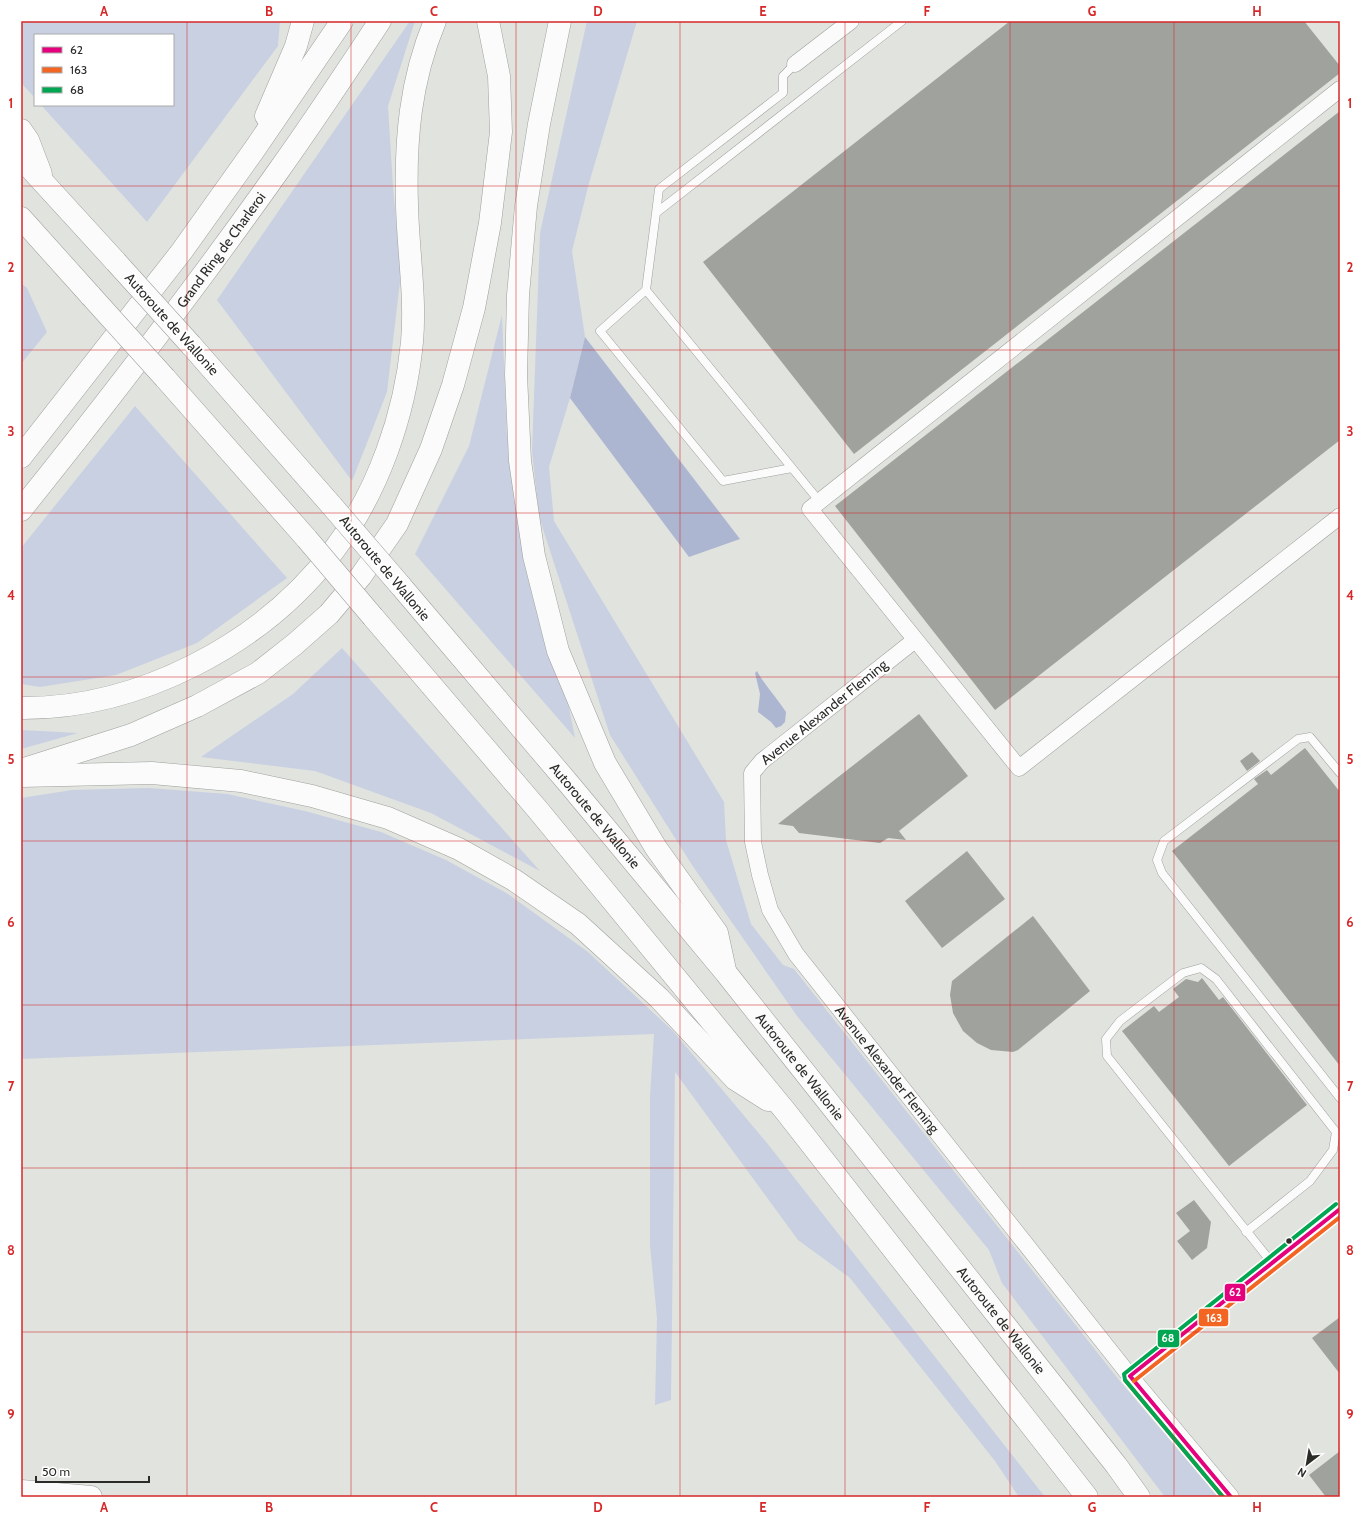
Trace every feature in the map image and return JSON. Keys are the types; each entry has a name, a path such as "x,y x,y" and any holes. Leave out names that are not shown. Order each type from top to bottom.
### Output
{"main road":[{"path":"254,150 271,102 296,46 303,21"},
{"path":"21,457 182,251 254,150 342,21"},
{"name":"Grand Ring de Charleroi","path":"21,510 89,425 206,270 280,169 380,21"},
{"path":"21,708 66,706 112,696 154,684 201,663 239,639 276,610 304,585 334,550 366,500 390,446 404,391 412,342 412,281 407,206 407,144 413,89 426,43 435,21"},
{"path":"21,770 131,735 197,706 258,673 295,644 329,614 361,576 397,524 431,449 453,385 474,308 490,223 501,132 499,76 488,21"},
{"path":"560,21 539,124 526,206 518,296 516,375 520,461 534,556 558,651 605,763 656,848 717,933 726,973"},
{"path":"21,130 28,140 44,183"},
{"name":"Autoroute de Wallonie","path":"21,158 191,345 332,506 569,784 726,973 1092,1435 1139,1497"},
{"path":"21,218 166,378 307,539 538,810 786,1112 1087,1497"},
{"path":"21,242 55,255"},
{"path":"21,435 49,420"},
{"path":"21,776 152,773 241,781 312,796 388,818 459,849 514,880 578,924 659,998 736,1079 786,1112"},
{"path":"21,1491 90,1497"}],"street":[{"path":"795,64 851,21"},
{"path":"1340,89 810,509 1020,768 1340,516"},
{"name":"Avenue Alexander Fleming","path":"915,640 762,761 752,773 753,842 760,875 770,910 796,954 1130,1376 1231,1497"},
{"path":"1130,1376 1340,1209"}],"lane":[{"path":"656,213 902,21"},
{"path":"792,468 723,481 600,331 646,290 659,189 783,93 782,76 795,64"},
{"path":"646,290 820,502"},
{"path":"1340,773 1310,737 1298,739 1164,841 1158,860 1162,873 1340,1098"},
{"path":"1246,1232 1310,1180 1333,1150 1336,1132 1216,979 1200,968 1183,973 1120,1022 1106,1039 1107,1056 1246,1232 1272,1263"}],"shaded area":[{"path":"21,21 280,21 278,46 147,222 42,106 174,106 174,34 34,34 34,97 21,83"},
{"path":"410,21 415,21 388,106 393,187 401,273 387,392 352,481 217,300"},
{"path":"587,21 637,21 589,183 572,251 585,337 570,398 549,467 554,521 724,802 726,840 751,924 783,965 794,969 1119,1380 1218,1497 1165,1497 1002,1283 989,1250 797,1016 692,865 610,735 539,517 532,451 540,233"},
{"path":"21,283 27,288 47,332 21,364"},
{"path":"502,315 507,436 529,576 566,693 575,738 415,554 469,446"},
{"path":"585,337 740,539 689,557 570,398"},
{"path":"135,406 287,578 197,643 116,675 40,687 21,684 21,548"},
{"path":"342,648 540,871 431,813 315,771 201,757 293,694"},
{"path":"757,671 786,712 785,722 776,728 758,712 760,694 755,673"},
{"path":"21,730 78,733 21,749"},
{"path":"149,788 227,794 305,811 381,832 446,860 508,894 588,952 673,1031 767,1143 1045,1497 1019,1497 995,1461 850,1278 798,1240 675,1072 671,1400 655,1405 657,1318 650,1245 650,1096 654,1034 21,1059 21,798 72,790"}],"building":[{"path":"1010,21 1304,21 1340,66 1340,73 854,454 703,262"},
{"path":"1340,111 1340,440 995,710 835,506"},
{"path":"919,714 968,776 899,831 906,840 888,838 880,843 799,833 793,826 778,824"},
{"path":"1305,748 1340,792 1340,1066 1172,851 1258,784 1254,779 1267,770 1271,775"},
{"path":"1252,752 1260,761 1247,771 1240,761"},
{"path":"967,851 1005,899 942,948 905,901"},
{"path":"1033,916 1090,991 1018,1050 1013,1052 991,1050 977,1043 963,1031 953,1013 950,995 952,981"},
{"path":"1202,978 1219,1000 1223,997 1307,1105 1229,1166 1122,1031 1154,1006 1159,1012 1179,997 1173,989 1186,979 1198,982"},
{"path":"1194,1200 1211,1222 1207,1248 1192,1260 1177,1241 1190,1231 1176,1213"},
{"path":"1340,1317 1340,1374 1312,1338"},
{"path":"1340,1451 1340,1497 1326,1497 1309,1475"}],"transit line":[{"name":"68","path":"1223,1497 1125,1380 1124,1374 1336,1204"},
{"name":"62","path":"1130,1376 1340,1209"},
{"name":"163","path":"1134,1381 1340,1217"},
{"name":"62","path":"1130,1376 1231,1497"},
{"name":"163","path":"1125,1380 1223,1497"}]}
